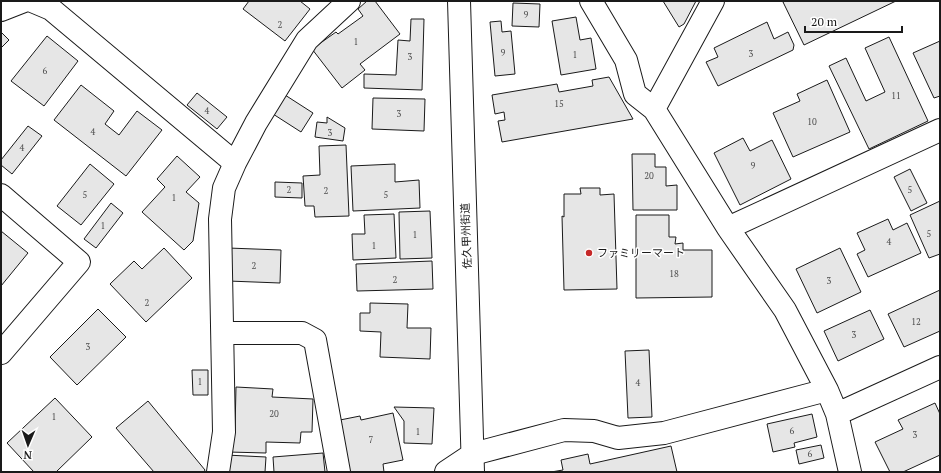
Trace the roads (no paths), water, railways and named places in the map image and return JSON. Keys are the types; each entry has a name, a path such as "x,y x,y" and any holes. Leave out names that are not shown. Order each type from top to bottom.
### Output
{"street":[{"path":"1,10 24,1"},
{"path":"32,1 51,9 235,163"},
{"path":"218,472 224,432 220,219 224,188 256,123 307,40 349,1"},
{"name":"佐久甲州街道","path":"459,1 473,463"},
{"path":"591,1 626,60 635,94 654,108 728,228 785,310 827,390 837,414 850,472"},
{"path":"654,108 713,1"},
{"path":"728,228 940,130"},
{"path":"1,195 79,262 1,353"},
{"path":"223,333 302,333 315,340 339,472"},
{"path":"837,414 940,367"},
{"path":"446,472 564,430 594,431 618,438 664,433 827,390"}],"place":[{"name":"ファミリーマート","path":"589,253"}]}
